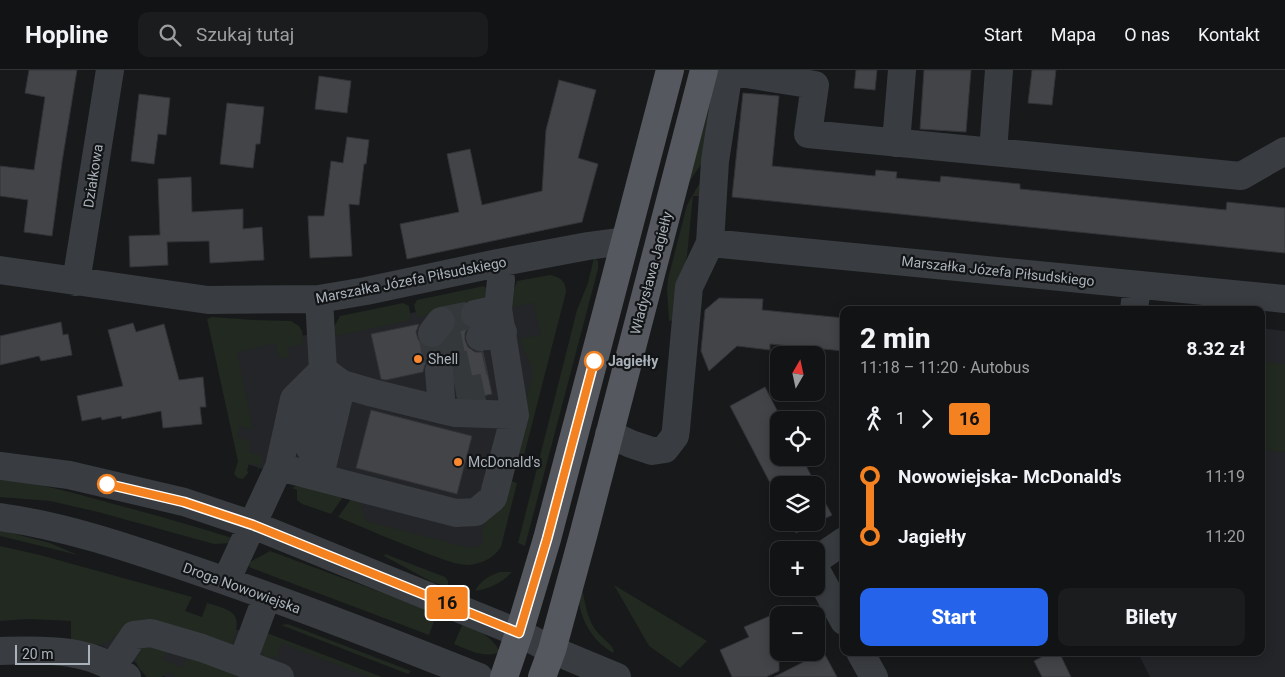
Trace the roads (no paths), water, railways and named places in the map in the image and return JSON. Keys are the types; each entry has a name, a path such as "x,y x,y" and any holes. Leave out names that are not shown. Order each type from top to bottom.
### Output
{"main road":[{"path":"504,677 547,539 670,70"},
{"name":"Władysława Jagiełły","path":"542,677 552,650 610,434 720,70"}],"street":[{"name":"Działkowa","path":"76,282 110,70"},
{"path":"610,434 652,451 665,449 675,436 689,287 710,243 720,70 815,85 808,134 1241,176 1285,151"},
{"path":"896,143 902,70"},
{"path":"993,152 1000,70"},
{"name":"Marszałka Józefa Piłsudskiego","path":"0,270 208,300 320,299 499,271 588,246 625,241"},
{"name":"Marszałka Józefa Piłsudskiego","path":"710,243 1135,298 1285,299"},
{"path":"279,467 323,473 449,512 476,512 493,498 515,415 493,347 499,271"},
{"path":"320,299 333,377 316,403 306,442 323,473"},
{"path":"333,377 373,393 443,392 456,413 515,415"},
{"path":"226,581 279,467 294,399 333,377"},
{"path":"0,466 69,475 184,502 253,525 519,633 552,650 617,677"},
{"name":"Droga Nowowiejska","path":"0,517 32,521 137,551 267,596 479,677"},
{"path":"825,554 840,544"},
{"path":"825,587 840,615"},
{"path":"242,663 267,596"},
{"path":"0,651 71,652 91,657 120,672 134,635 151,632 202,648 280,677"},
{"path":"862,656 874,677"}],"tunnel":[{"path":"441,321 475,314"},
{"path":"432,333 439,371 485,361"},
{"path":"435,346 480,337"},
{"path":"456,393 490,386"}],"place":[{"name":"Shell","path":"418,359"},
{"name":"Jagiełły","path":"594,361"},
{"name":"McDonald's","path":"458,462"}]}
